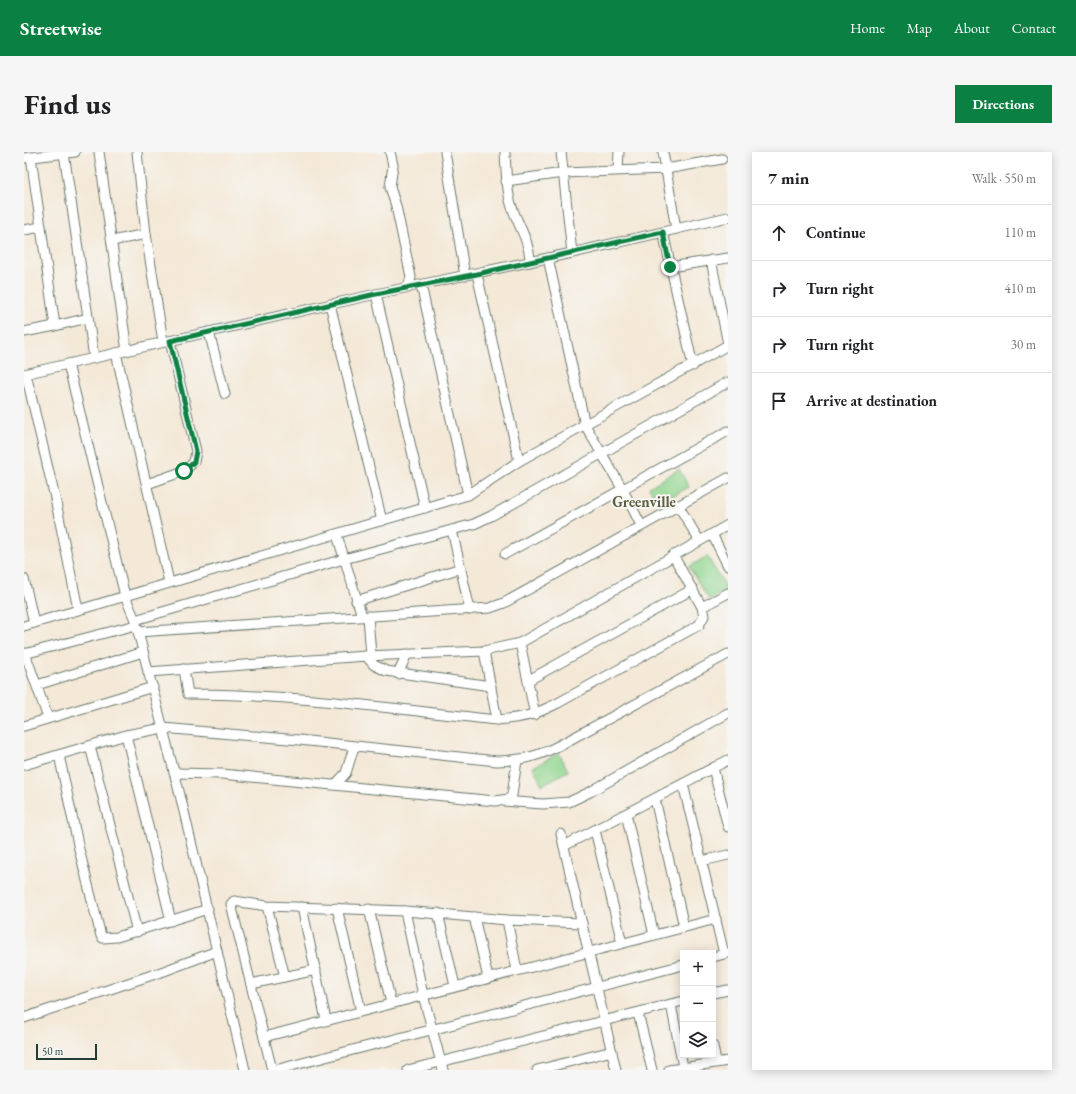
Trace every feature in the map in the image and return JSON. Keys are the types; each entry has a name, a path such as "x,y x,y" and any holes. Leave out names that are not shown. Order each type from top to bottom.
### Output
{"street":[{"path":"55,326 41,227 27,158 75,152"},
{"path":"99,152 127,351"},
{"path":"136,152 146,234 167,342 196,451 194,462 184,471 147,484"},
{"path":"390,152 393,165 390,187 396,206 410,271 411,277 408,288"},
{"path":"444,152 465,276"},
{"path":"505,152 506,181 510,202 527,241 530,262"},
{"path":"561,152 569,210 572,253"},
{"path":"618,169 619,152"},
{"path":"663,152 676,229"},
{"path":"64,153 94,358"},
{"path":"506,181 563,173 618,169 666,169 722,159"},
{"path":"78,609 55,498 25,374 330,304 477,274 728,217"},
{"path":"24,230 41,227"},
{"path":"663,232 693,366"},
{"path":"112,241 146,234"},
{"path":"548,258 585,425 623,490 641,525"},
{"path":"670,267 728,258"},
{"path":"24,626 169,582 337,535 468,495 519,461 693,366 728,345 711,260"},
{"path":"477,274 519,461"},
{"path":"422,285 468,495"},
{"path":"376,294 425,508"},
{"path":"330,304 382,521"},
{"path":"24,332 88,318"},
{"path":"209,332 226,394"},
{"path":"116,353 169,582"},
{"path":"68,364 125,596 136,626 153,688 208,909 245,1070"},
{"path":"48,718 25,653 136,626 344,559 452,530 491,516 728,382"},
{"path":"505,554 728,431"},
{"path":"136,626 365,616 490,608 504,603 641,525 728,478"},
{"path":"678,505 699,540"},
{"path":"148,672 369,656 484,651 520,643 699,540 728,525"},
{"path":"452,530 470,610"},
{"path":"712,534 728,566"},
{"path":"337,535 356,601 365,616 369,656 374,665 386,672 491,686"},
{"path":"184,669 188,694 223,694 316,701 497,720 535,715 699,625 704,616 702,607 673,555"},
{"path":"356,601 461,568"},
{"path":"24,579 34,623"},
{"path":"529,680 693,589"},
{"path":"702,607 728,593"},
{"path":"520,643 529,680 535,715"},
{"path":"484,651 497,720"},
{"path":"37,685 143,652"},
{"path":"398,674 407,654"},
{"path":"24,765 126,735 163,728 299,740 497,761 517,760 542,755 728,654"},
{"path":"24,726 153,688"},
{"path":"174,773 222,774 336,784 463,799 543,804 570,802 728,713"},
{"path":"126,735 172,921"},
{"path":"90,746 137,932"},
{"path":"336,784 346,772 354,747"},
{"path":"60,755 79,850 98,931 101,936 107,938 137,932 208,909"},
{"path":"503,801 509,799 512,795 517,760"},
{"path":"564,846 728,760"},
{"path":"713,768 728,826"},
{"path":"683,784 726,954 716,956"},
{"path":"655,799 684,927"},
{"path":"626,814 654,935"},
{"path":"595,830 622,943"},
{"path":"561,834 616,1070"},
{"path":"702,861 728,855"},
{"path":"272,1070 231,904 235,901 267,906 369,909 438,913 507,920 582,923"},
{"path":"267,906 285,977"},
{"path":"302,907 326,1020"},
{"path":"337,908 360,1011"},
{"path":"369,909 391,1003"},
{"path":"405,911 423,995 442,1066"},
{"path":"438,913 455,986"},
{"path":"474,917 488,978"},
{"path":"264,1037 716,919"},
{"path":"507,920 517,970"},
{"path":"24,1018 164,972 217,951"},
{"path":"275,1070 432,1028 680,966"},
{"path":"251,984 316,970"},
{"path":"716,993 728,990"},
{"path":"408,1070 442,1066 680,1002"},
{"path":"670,1004 683,1066"},
{"path":"638,1013 652,1070"},
{"path":"537,1070 612,1051"},
{"path":"715,1058 716,1062"},
{"path":"669,1070 683,1066 728,1061"}],"green space":[{"path":"679,469 689,487 658,504 649,487"},
{"path":"707,556 727,589 709,600 689,567"},
{"path":"559,753 568,771 542,785 533,767"}],"district":[{"name":"Greenville","path":"644,501"}],"route":[{"path":"184,471 194,462 196,451 170,341 376,294 477,274 663,232 670,267"}]}
